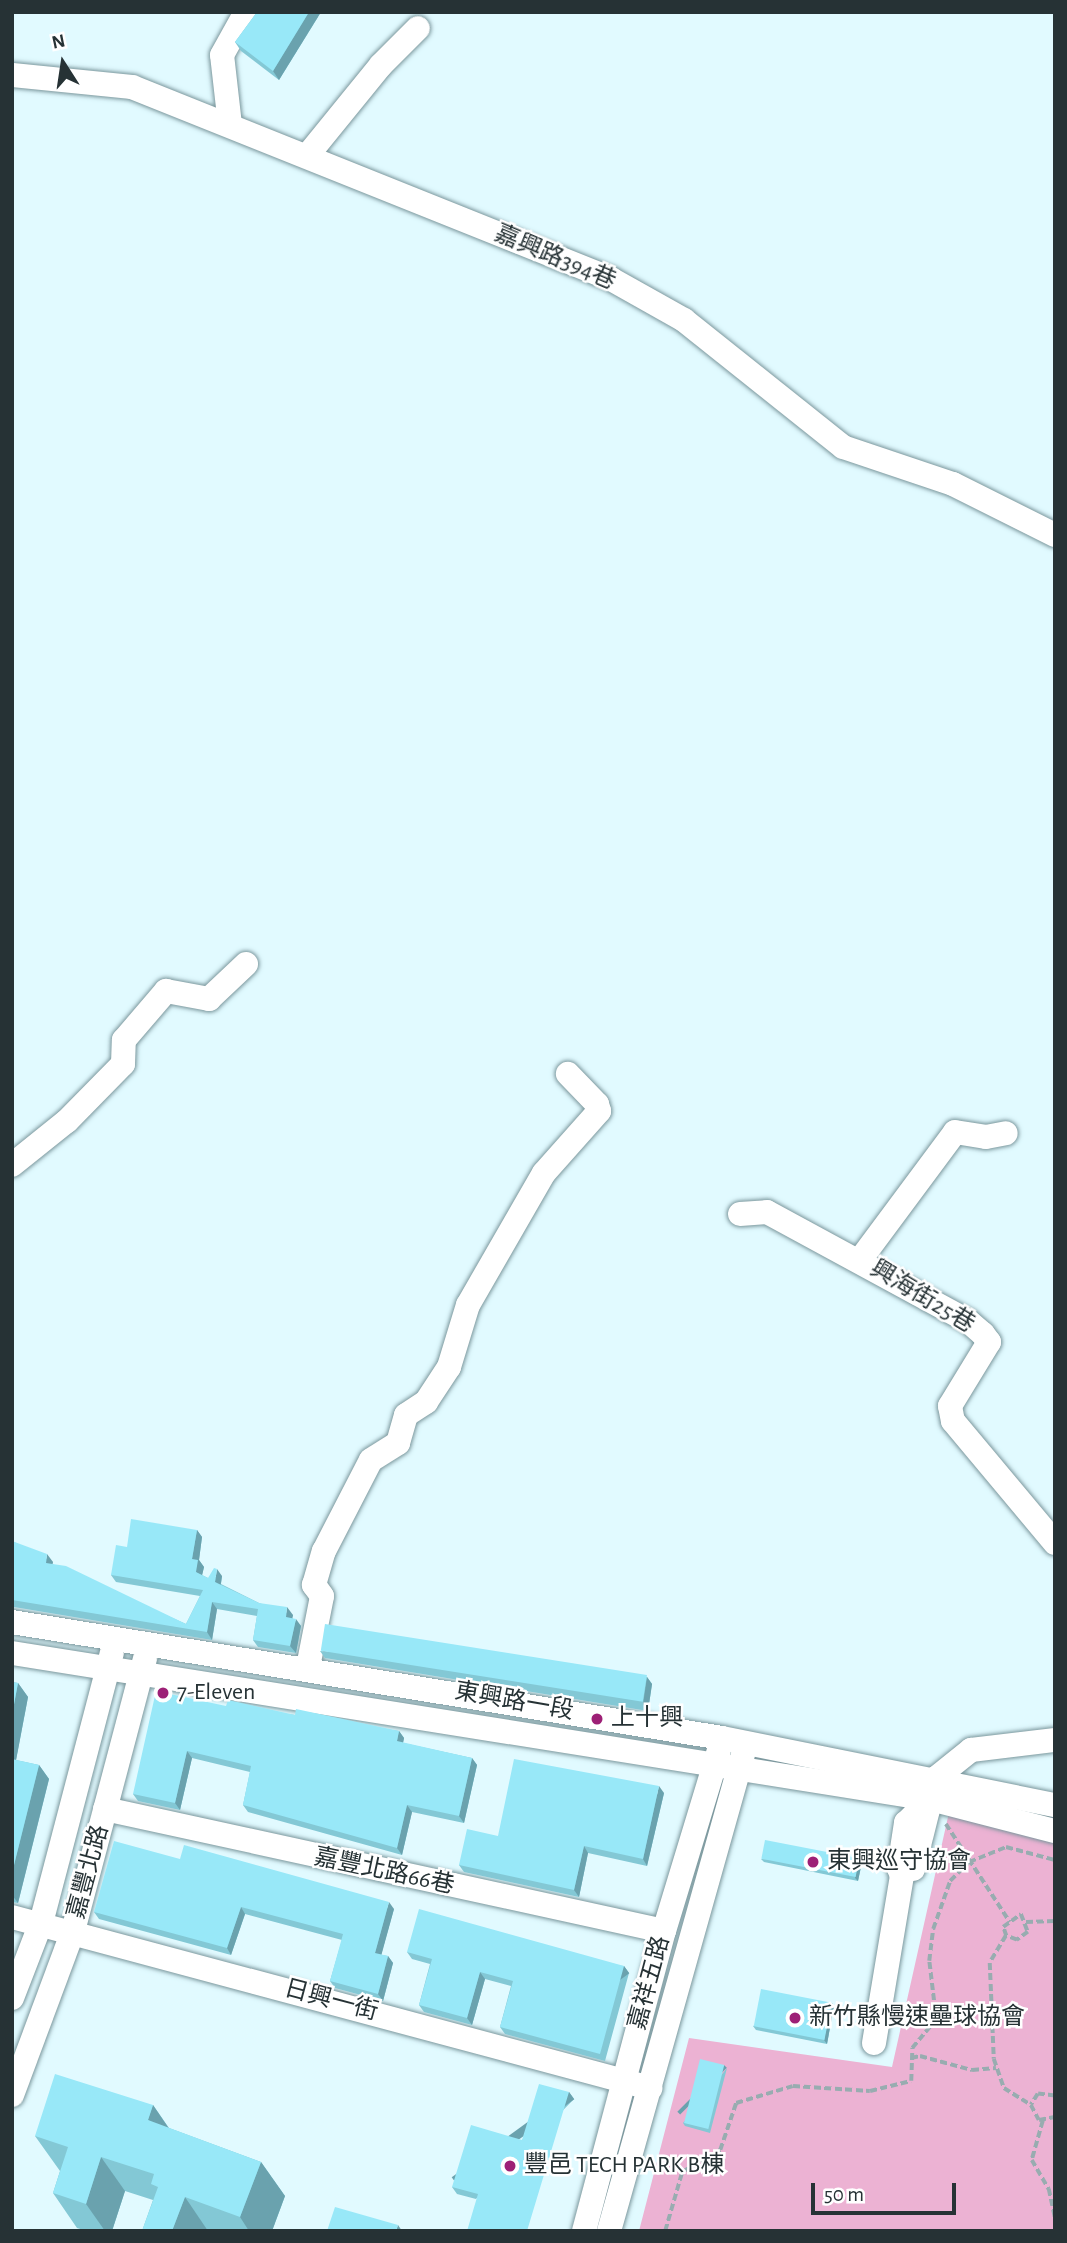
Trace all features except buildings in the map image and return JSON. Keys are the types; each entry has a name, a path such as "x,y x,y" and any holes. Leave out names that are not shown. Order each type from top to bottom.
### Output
{"street":[{"path":"230,125 222,55 246,12"},
{"path":"307,156 381,65 418,28"},
{"name":"嘉興路394巷","path":"12,75 132,87 611,279 684,320 843,447 953,484 1055,535"},
{"path":"12,1165 66,1121 123,1064 124,1040 166,991 209,999 246,964"},
{"path":"308,1667 322,1596 314,1585 330,1539 372,1460 398,1443 406,1415 426,1402 449,1367 468,1305 544,1173 599,1111 568,1074"},
{"path":"860,1260 955,1132 986,1137 1006,1133"},
{"name":"興海街25巷","path":"740,1214 767,1212 860,1260 968,1321 989,1342 950,1406 953,1421 1055,1542"},
{"name":"東興路一段","path":"12,1622 308,1667 734,1740 933,1788 1055,1831"},
{"name":"嘉豐北路","path":"12,1998 41,1923 115,1638"},
{"name":"嘉豐北路","path":"12,2095 73,1931 143,1672 147,1644"},
{"name":"東興路一段","path":"12,1653 727,1766 933,1788 1055,1805"},
{"name":"嘉祥五路","path":"609,2231 650,2088 734,1740"},
{"path":"874,2043 902,1876 899,1868 906,1823 933,1788 971,1750 1055,1740"},
{"name":"嘉祥五路","path":"584,2231 664,1931 727,1766"},
{"name":"嘉豐北路66巷","path":"105,1809 664,1931"},
{"name":"日興一街","path":"12,1917 73,1931 650,2088"}],"path":[{"path":"933,1788 969,1862 1010,1922"},
{"path":"665,2231 682,2172 720,2150 736,2103 793,2085 870,2091 902,2087 914,2074 912,2048 932,2024 935,2011 929,1961 933,1929 950,1881 969,1862 1006,1847 1055,1860"},
{"path":"1006,1936 1017,1940 1028,1932 1021,1914 1003,1927 1006,1936 990,1963 996,2068 1004,2088 1031,2105 1035,2117 1044,2121 1055,2117"},
{"path":"1026,1922 1055,1921"},
{"path":"911,2058 920,2056 972,2070 996,2068"},
{"path":"1031,2105 1038,2094 1055,2096"},
{"path":"1044,2121 1032,2160 1049,2189 1055,2218"}],"shaded area":[{"path":"950,1808 1055,1842 1055,2231 639,2231 689,2038 892,2067"}],"place":[{"name":"7-Eleven","path":"163,1693"},
{"name":"上十興","path":"597,1719"},
{"name":"東興巡守協會","path":"813,1862"},
{"name":"新竹縣慢速壘球協會","path":"795,2018"},
{"name":"豐邑 TECH PARK B棟","path":"510,2166"}]}
